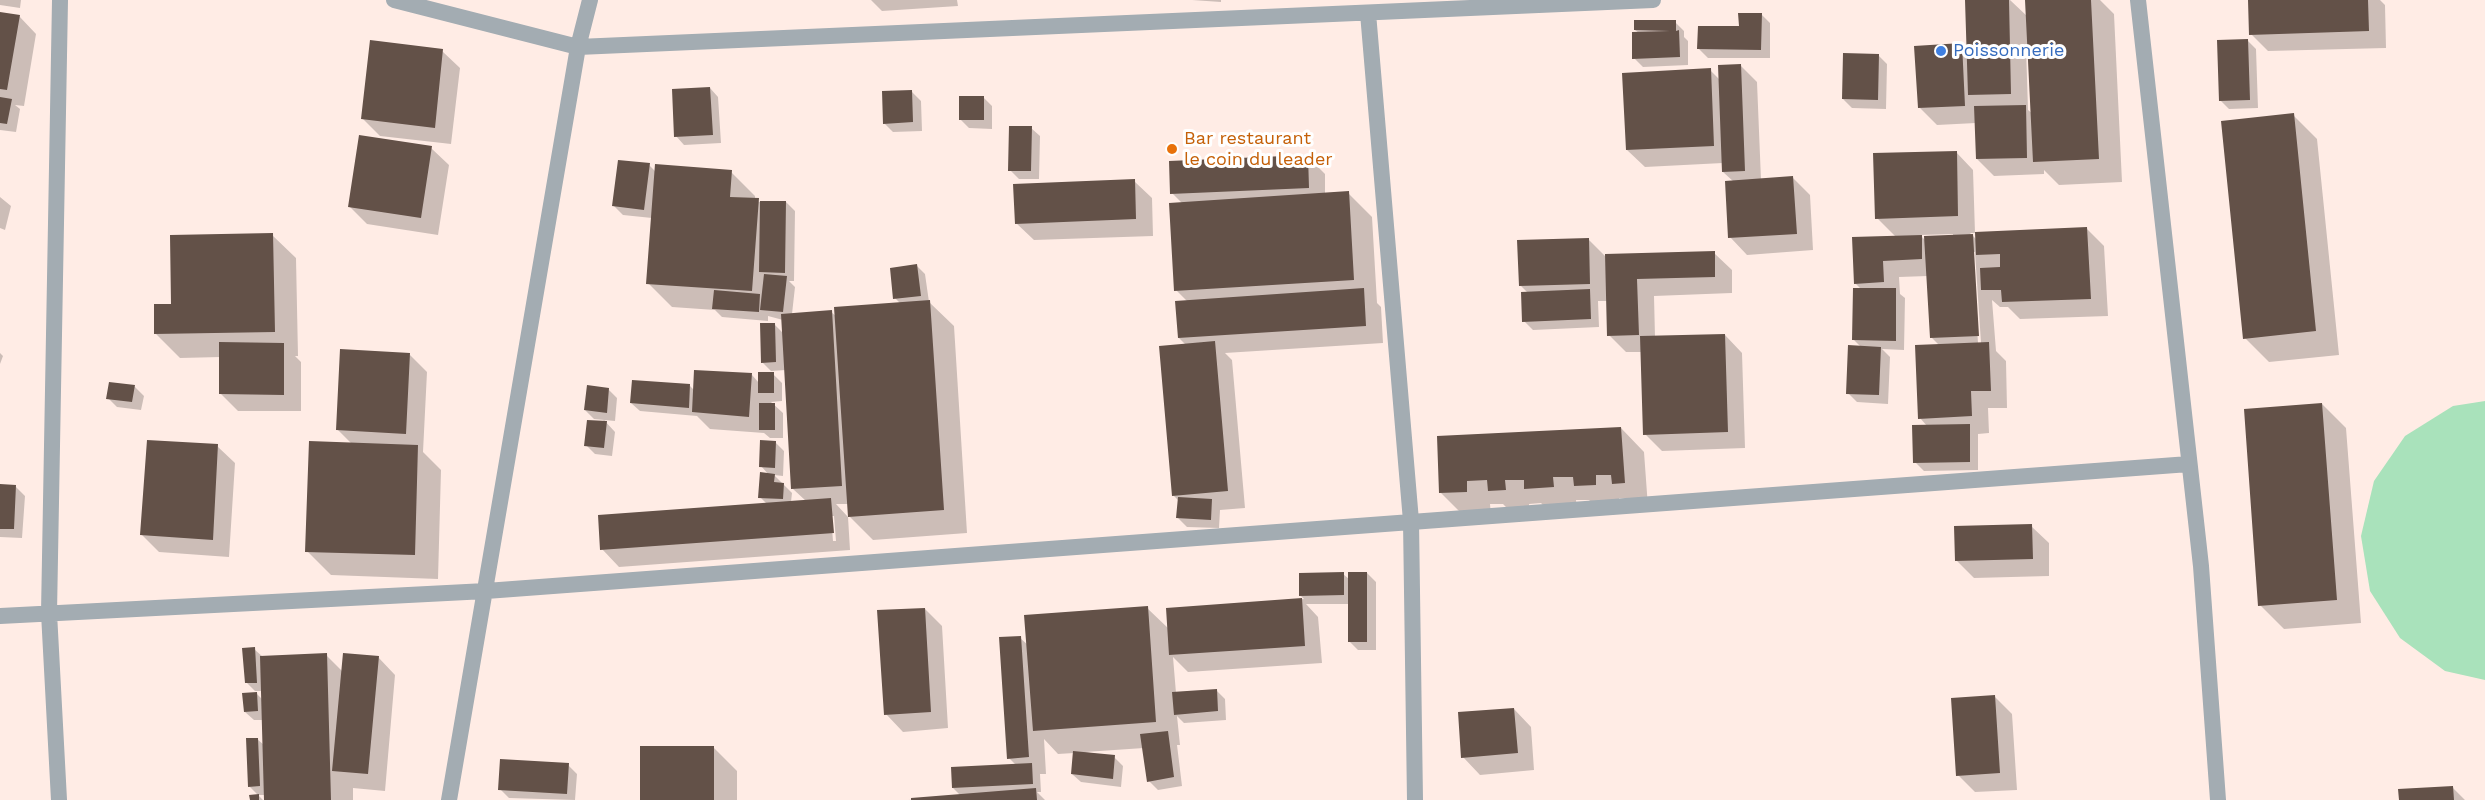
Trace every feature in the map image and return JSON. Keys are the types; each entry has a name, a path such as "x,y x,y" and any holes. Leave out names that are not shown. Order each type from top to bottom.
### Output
{"street":[{"path":"59,800 49,613 60,0"},
{"path":"394,0 578,47 1653,0"},
{"path":"449,800 578,47 590,0"},
{"path":"2138,0 2201,566 2218,800"},
{"path":"1368,13 1411,521 1415,800"},
{"path":"0,616 486,591 2189,464"}],"green space":[{"path":"2485,401 2485,680 2445,671 2400,638 2370,591 2361,536 2374,481 2405,436 2453,406"}],"building":[{"path":"1965,0 2009,0 2011,94 1968,95"},
{"path":"2025,0 2091,0 2099,159 2033,162"},
{"path":"2248,0 2368,0 2369,31 2249,35"},
{"path":"0,12 20,15 7,90 0,89"},
{"path":"1738,13 1762,13 1761,50 1697,49 1698,26 1739,26"},
{"path":"1634,20 1676,20 1676,31 1679,30 1680,57 1632,59 1632,32 1670,31 1634,30"},
{"path":"2248,39 2250,100 2219,101 2217,40"},
{"path":"370,40 443,49 435,128 361,119"},
{"path":"1962,43 1965,106 1918,108 1914,46"},
{"path":"1843,53 1879,54 1878,100 1842,99"},
{"path":"1741,64 1745,171 1722,172 1718,65"},
{"path":"1711,68 1714,146 1626,150 1622,73"},
{"path":"710,87 713,135 674,137 672,89"},
{"path":"912,90 913,122 883,124 882,91"},
{"path":"959,96 984,96 984,120 959,120"},
{"path":"0,97 12,99 7,124 0,123"},
{"path":"2026,105 2027,158 1976,159 1974,106"},
{"path":"2294,113 2316,331 2243,339 2221,121"},
{"path":"1009,126 1032,126 1031,171 1008,171"},
{"path":"359,135 432,146 421,218 348,207"},
{"path":"1957,151 1958,216 1875,219 1873,153"},
{"path":"1308,155 1309,188 1170,194 1169,161"},
{"path":"618,160 650,163 644,210 612,206"},
{"path":"655,164 732,170 730,197 759,198 752,291 646,284"},
{"path":"1793,176 1797,234 1728,238 1725,181"},
{"path":"1135,179 1136,219 1015,224 1013,184"},
{"path":"1349,191 1354,280 1174,291 1169,203"},
{"path":"760,201 786,201 785,273 759,272"},
{"path":"2087,227 2091,299 2002,302 2001,290 1981,290 1980,268 2000,267 2000,254 1976,255 1975,232"},
{"path":"273,233 275,332 154,334 154,304 171,304 170,235"},
{"path":"1973,234 1979,336 1930,338 1924,236"},
{"path":"1922,235 1922,259 1883,261 1884,282 1854,284 1852,237"},
{"path":"1589,238 1590,284 1519,286 1517,240"},
{"path":"1715,251 1715,277 1637,279 1639,335 1607,336 1605,254"},
{"path":"917,264 921,296 893,299 890,268"},
{"path":"764,274 787,276 783,312 760,310"},
{"path":"1364,288 1366,326 1178,338 1175,301"},
{"path":"1853,288 1896,288 1896,341 1852,340"},
{"path":"1590,289 1591,319 1522,322 1521,292"},
{"path":"714,290 760,294 759,312 712,309"},
{"path":"930,300 944,510 848,517 834,307"},
{"path":"832,310 842,486 791,489 781,314"},
{"path":"760,323 775,323 776,362 761,363"},
{"path":"1725,334 1728,432 1643,435 1640,336"},
{"path":"1215,341 1228,491 1172,496 1159,346"},
{"path":"219,342 284,343 284,395 219,394"},
{"path":"1989,342 1991,391 1971,391 1972,416 1918,419 1915,345"},
{"path":"1848,345 1881,347 1879,395 1846,394"},
{"path":"340,349 410,353 406,434 336,430"},
{"path":"694,370 752,373 749,417 692,412"},
{"path":"758,372 774,372 774,393 758,393"},
{"path":"632,380 690,384 689,408 630,403"},
{"path":"109,382 135,385 132,402 106,399"},
{"path":"587,385 609,388 607,413 584,410"},
{"path":"759,403 775,403 775,430 759,430"},
{"path":"2322,403 2337,600 2258,606 2244,409"},
{"path":"587,420 607,421 604,448 584,446"},
{"path":"1970,424 1970,462 1913,463 1912,425"},
{"path":"1621,427 1625,483 1612,484 1611,475 1596,475 1596,485 1574,486 1573,477 1553,477 1554,487 1524,489 1524,480 1505,480 1506,490 1488,491 1487,480 1467,481 1467,492 1439,493 1437,436"},
{"path":"147,440 218,444 213,540 140,535"},
{"path":"760,440 776,441 775,468 759,467"},
{"path":"309,441 418,445 415,555 305,552"},
{"path":"760,472 775,474 774,482 784,483 783,499 758,498"},
{"path":"0,484 16,485 14,529 0,529"},
{"path":"1178,497 1212,499 1211,520 1176,518"},
{"path":"831,498 834,533 600,550 598,515"},
{"path":"2032,524 2033,559 1955,561 1954,526"},
{"path":"1344,572 1344,595 1299,596 1299,573"},
{"path":"1348,572 1367,572 1367,642 1348,642"},
{"path":"1302,598 1305,646 1169,655 1166,608"},
{"path":"1148,606 1156,722 1033,731 1024,615"},
{"path":"925,608 931,712 884,715 877,610"},
{"path":"1021,636 1029,757 1007,759 999,637"},
{"path":"255,647 257,683 245,683 242,648"},
{"path":"327,653 331,800 264,800 260,656"},
{"path":"343,653 379,656 368,774 332,771"},
{"path":"1217,689 1218,711 1174,715 1172,692"},
{"path":"257,692 258,711 244,712 242,693"},
{"path":"1995,695 2000,773 1956,776 1951,698"},
{"path":"1514,708 1518,753 1461,758 1458,712"},
{"path":"1168,731 1174,777 1147,782 1140,734"},
{"path":"246,738 258,738 260,786 248,787"},
{"path":"640,746 714,746 714,800 640,800"},
{"path":"1073,751 1115,755 1113,779 1071,774"},
{"path":"500,759 569,763 567,794 498,790"},
{"path":"1032,763 1033,784 952,788 951,767"},
{"path":"2453,786 2454,800 2399,800 2398,789"},
{"path":"1036,788 1037,800 911,800 911,798"},
{"path":"259,794 259,800 250,800 249,795"}],"place":[{"name":"Poissonnerie","path":"1941,51"},
{"name":"Bar restaurant le coin du leader","path":"1172,149"}]}
